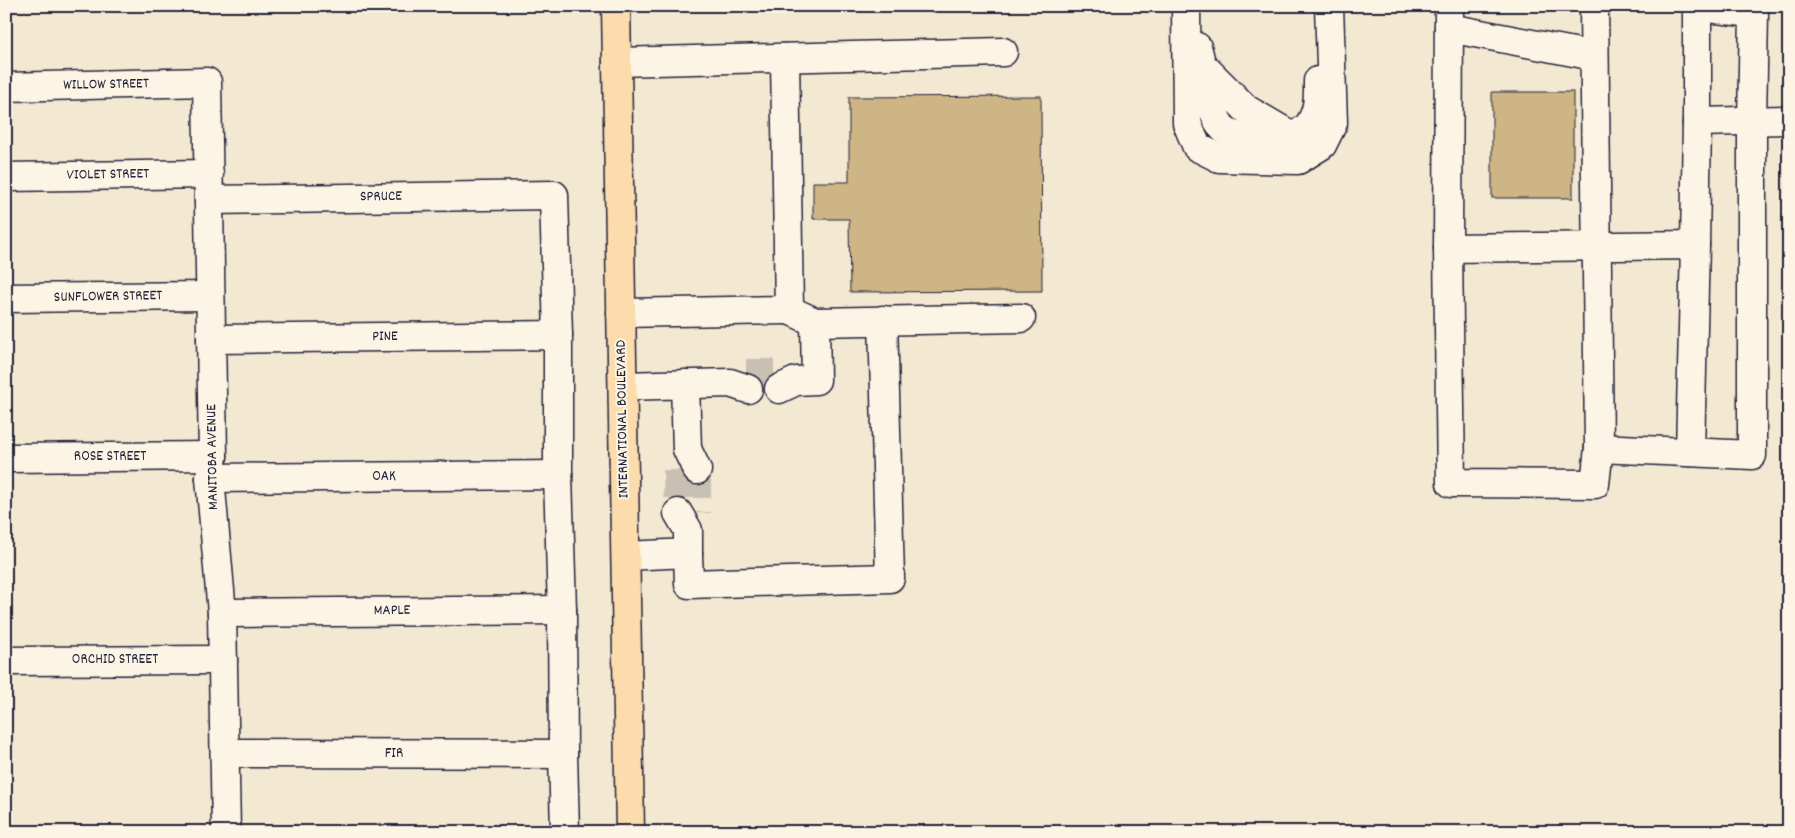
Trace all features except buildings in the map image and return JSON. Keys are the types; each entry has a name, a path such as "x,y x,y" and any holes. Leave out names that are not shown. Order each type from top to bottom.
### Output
{"main road":[{"name":"INTERNATIONAL BOULEVARD","path":"616,6 630,832"}],"street":[{"path":"1186,7 1203,66 1210,105 1224,130 1250,139 1292,136 1308,127 1318,106 1316,6"},
{"path":"1186,7 1187,123 1197,147 1219,158 1298,160 1322,146 1333,122 1329,6"},
{"path":"1594,6 1599,448 1595,484 1451,483 1448,248 1449,17 1594,56"},
{"path":"1599,448 1690,452 1752,454 1752,121 1754,13 1698,7 1690,452"},
{"path":"617,62 1003,52"},
{"path":"785,58 789,310"},
{"name":"WILLOW STREET","path":"6,87 206,82"},
{"name":"MANITOBA AVENUE","path":"206,82 212,467 222,613 226,832"},
{"path":"1697,125 1697,122 1789,120"},
{"name":"VIOLET STREET","path":"6,177 209,187"},
{"name":"SPRUCE","path":"209,187 554,195 558,335"},
{"path":"1448,248 1695,245"},
{"name":"SUNFLOWER STREET","path":"6,298 209,296"},
{"path":"621,313 789,310 815,322 1021,318"},
{"path":"626,556 688,527 689,584 890,578 883,320"},
{"path":"785,381 816,380 815,322"},
{"path":"558,335 558,475 565,832"},
{"name":"PINE","path":"211,339 558,335"},
{"path":"623,386 742,382"},
{"path":"685,384 687,463"},
{"name":"ROSE STREET","path":"6,458 212,467"},
{"name":"OAK","path":"212,467 558,475"},
{"name":"MAPLE","path":"222,613 562,610"},
{"name":"ORCHID STREET","path":"6,661 223,660"},
{"name":"FIR","path":"225,753 563,754"}],"tunnel":[{"path":"746,373 778,373"},
{"path":"677,470 678,513"},
{"path":"697,470 697,513"}]}
